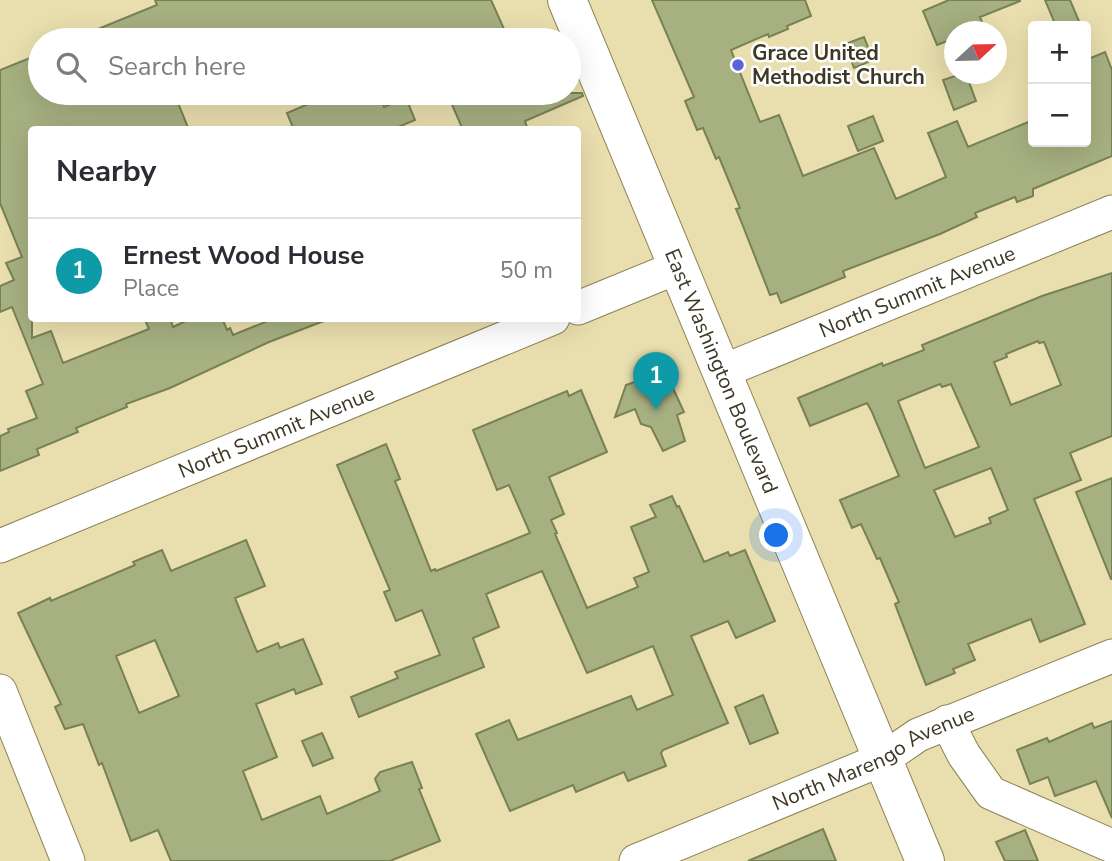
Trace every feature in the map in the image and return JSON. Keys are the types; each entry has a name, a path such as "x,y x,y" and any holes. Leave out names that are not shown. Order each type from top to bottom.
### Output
{"main road":[{"name":"East Washington Boulevard","path":"567,0 579,28"},
{"name":"East Washington Boulevard","path":"581,34 925,861"}],"street":[{"name":"North Summit Avenue","path":"720,372 1112,212"},
{"path":"581,307 678,267"},
{"name":"North Summit Avenue","path":"0,546 543,322"},
{"name":"North Marengo Avenue","path":"636,861 883,760 918,735 1112,656"},
{"path":"0,691 68,861"},
{"path":"947,722 964,755 991,793 1112,846"}],"building":[{"path":"155,0 491,0 504,28 100,28 157,5"},
{"path":"652,0 805,0 811,16 787,26 788,29 769,37 768,34 731,50 760,122 779,115 803,176 874,148 896,199 946,177 928,133 957,121 968,147 1028,122 1028,147 1091,147 1091,58 1105,52 1112,70 1112,156 1033,189 1033,196 1017,202 1015,197 975,213 977,217 843,271 845,277 781,303 777,293 770,295 719,157 716,159 703,128 697,130 685,101 694,97"},
{"path":"949,0 1020,0 980,17 982,21 944,21 944,42 937,45 923,11"},
{"path":"1045,0 1070,0 1079,21 1054,21"},
{"path":"864,37 873,60 854,68 845,44"},
{"path":"28,59 28,105 179,105 187,126 28,126 28,322 32,322 32,338 51,331 63,363 149,329 146,322 171,322 173,327 184,322 224,322 233,335 265,322 321,322 269,342 170,388 126,404 127,407 76,428 78,432 37,449 39,455 0,471 0,436 9,432 8,429 37,418 26,391 43,384 12,307 0,312 0,286 14,280 6,263 22,257 0,203 0,70"},
{"path":"944,84 970,84 976,101 954,110"},
{"path":"306,105 409,105 415,120 401,126 292,126 287,113"},
{"path":"452,105 562,105 525,121 527,126 461,126"},
{"path":"873,116 883,141 858,151 848,126"},
{"path":"1112,273 1112,436 1070,453 1081,480 1034,499 1085,624 1040,642 1031,619 968,644 975,660 953,669 955,673 926,685 895,604 899,602 880,558 877,559 861,524 852,528 840,500 899,476 872,412 867,403 810,426 798,398 882,363 883,366 924,350 922,345 1042,296","holes":["1038,341 1044,342 1061,385 1011,405 994,362","940,384 942,387 951,384 979,447 925,468 898,401","991,468 1008,510 989,518 991,523 955,537 934,490"]},
{"path":"665,371 684,412 677,415 685,441 663,451 651,427 641,424 635,409 615,417 626,385"},
{"path":"581,390 607,452 549,477 564,514 551,520 557,533 555,534 587,608 638,587 634,578 649,572 631,527 656,517 650,505 672,496 704,562 728,552 730,556 745,550 775,621 736,638 728,621 691,636 728,723 663,750 661,753 666,766 628,781 624,772 576,792 573,785 510,811 476,734 509,720 518,740 631,696 637,710 673,695 653,646 587,673 542,571 486,594 499,627 473,638 484,667 359,717 351,697 398,678 395,672 440,655 422,610 396,621 384,592 390,590 337,465 386,444 400,479 395,481 431,571 436,571 530,533 509,485 497,490 473,430 567,391 569,396"},
{"path":"1112,478 1112,579 1111,579 1076,492"},
{"path":"246,540 265,586 235,598 257,652 278,643 280,648 303,639 322,684 296,694 294,689 256,704 277,757 243,771 262,820 320,796 327,814 380,791 375,779 380,772 412,762 422,788 419,789 440,841 390,861 171,861 158,830 131,841 102,763 99,765 83,724 65,729 55,707 61,704 18,613 135,565 133,562 162,550 171,571","holes":["155,640 179,696 139,713 116,656"]},
{"path":"763,695 778,733 750,744 735,707"},
{"path":"1112,721 1112,818 1096,781 1055,796 1048,777 1030,784 1017,750 1047,738 1049,742 1092,723 1094,728"},
{"path":"322,733 333,758 313,766 302,741"},
{"path":"823,829 836,861 748,861"},
{"path":"1025,830 1038,861 1005,861 996,842"}],"place":[{"name":"Grace United Methodist Church","path":"738,65"},
{"name":"Ernest Wood House","path":"656,410"}]}
